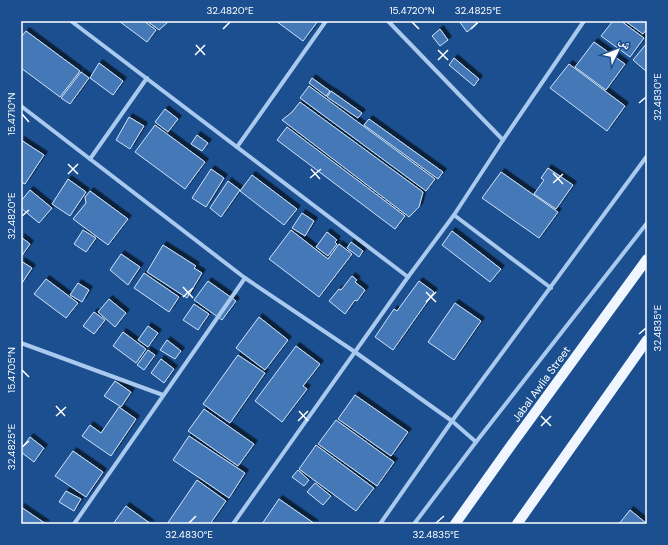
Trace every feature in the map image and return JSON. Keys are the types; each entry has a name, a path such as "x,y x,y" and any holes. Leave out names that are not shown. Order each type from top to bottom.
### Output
{"main road":[{"name":"Jabal Awlia Street","path":"455,524 647,259"},
{"path":"517,524 647,340"}],"street":[{"path":"71,21 408,277"},
{"path":"238,147 326,21"},
{"path":"388,21 503,140"},
{"path":"233,524 408,277 454,215 584,21"},
{"path":"90,159 147,78"},
{"path":"21,106 246,278 355,352 452,421 476,442"},
{"path":"380,524 452,421 647,156"},
{"path":"454,215 550,288"},
{"path":"414,524 647,223"},
{"path":"74,524 246,278"},
{"path":"21,343 163,395"}],"building":[{"path":"119,21 144,21 156,30 147,42"},
{"path":"147,21 169,21 159,30"},
{"path":"276,21 318,21 303,41"},
{"path":"459,21 476,21 478,23 467,32"},
{"path":"613,21 621,21 644,38 630,57 601,36"},
{"path":"625,21 647,21 647,29 643,34"},
{"path":"440,29 448,40 440,46 432,36"},
{"path":"26,31 80,71 60,97 21,68 21,37"},
{"path":"594,42 625,64 606,90 575,67"},
{"path":"647,43 647,72 633,60"},
{"path":"454,58 479,79 474,86 449,65"},
{"path":"99,63 123,81 113,95 90,78"},
{"path":"569,64 625,106 607,131 550,88"},
{"path":"81,72 89,78 70,104 61,98"},
{"path":"312,78 330,91 326,96 309,83"},
{"path":"309,86 435,179 426,191 300,98"},
{"path":"331,91 362,113 358,118 327,97"},
{"path":"300,102 423,192 419,207 409,217 282,120 292,112"},
{"path":"165,109 178,119 168,132 155,122"},
{"path":"129,117 144,126 130,149 116,140"},
{"path":"369,119 443,172 438,179 364,125"},
{"path":"155,125 205,162 185,189 135,152"},
{"path":"287,127 405,216 395,229 277,140"},
{"path":"197,135 208,143 202,151 191,144"},
{"path":"21,140 44,155 25,184 21,182"},
{"path":"548,168 573,185 556,209 534,194 544,180 541,178"},
{"path":"211,169 224,178 206,207 192,198"},
{"path":"501,172 558,212 539,238 482,198"},
{"path":"252,175 297,209 284,225 240,191"},
{"path":"68,179 86,192 70,216 52,204"},
{"path":"228,181 240,190 221,217 210,208"},
{"path":"30,190 52,208 39,223 21,208 21,201"},
{"path":"90,191 128,219 108,245 73,219 86,203 85,197"},
{"path":"302,213 314,221 305,236 292,228"},
{"path":"83,230 96,238 86,252 74,244"},
{"path":"291,230 328,259 339,244 352,254 319,297 269,259"},
{"path":"452,231 501,269 490,282 442,245"},
{"path":"327,232 337,240 335,242 337,244 328,256 316,247"},
{"path":"21,237 30,244 21,257"},
{"path":"351,242 363,251 359,257 347,248"},
{"path":"163,245 196,266 194,268 202,273 187,298 147,272"},
{"path":"121,254 140,267 128,285 110,270"},
{"path":"21,261 32,268 22,283 21,282"},
{"path":"144,273 179,297 169,312 134,288"},
{"path":"352,276 357,280 355,282 365,290 357,301 355,300 345,314 329,301 339,289 341,290"},
{"path":"46,279 78,303 66,318 34,294"},
{"path":"208,281 236,301 222,320 194,300"},
{"path":"419,281 434,292 393,350 375,337 394,309 397,311"},
{"path":"78,283 89,290 82,302 70,295"},
{"path":"109,299 126,313 115,327 98,312"},
{"path":"455,303 481,321 454,360 428,342"},
{"path":"194,304 209,314 198,330 183,320"},
{"path":"94,312 105,320 94,334 83,326"},
{"path":"259,317 288,340 265,370 236,348"},
{"path":"148,326 158,333 148,347 138,340"},
{"path":"123,332 146,349 136,363 113,346"},
{"path":"167,340 181,351 175,359 160,350"},
{"path":"296,346 320,364 303,386 307,389 282,422 255,401"},
{"path":"148,350 155,355 144,370 137,365"},
{"path":"238,355 265,373 230,423 203,404"},
{"path":"161,359 174,369 164,383 151,373"},
{"path":"115,381 131,392 121,407 104,396"},
{"path":"355,395 408,432 391,456 338,419"},
{"path":"119,407 136,419 111,456 82,436 90,425 101,433"},
{"path":"204,409 254,444 238,466 188,431"},
{"path":"336,420 394,462 377,486 318,444"},
{"path":"189,436 245,473 229,498 173,460"},
{"path":"30,437 44,448 34,462 21,452 21,449"},
{"path":"316,445 374,488 356,511 299,469"},
{"path":"73,451 103,472 86,497 55,476"},
{"path":"298,470 309,480 304,486 292,477"},
{"path":"197,480 226,501 210,524 167,524"},
{"path":"315,483 331,496 323,505 307,492"},
{"path":"66,491 81,499 74,511 59,502"},
{"path":"279,499 315,524 262,524"},
{"path":"126,506 151,524 113,524"},
{"path":"21,507 46,524 21,524"},
{"path":"630,510 646,523 619,524"}]}
